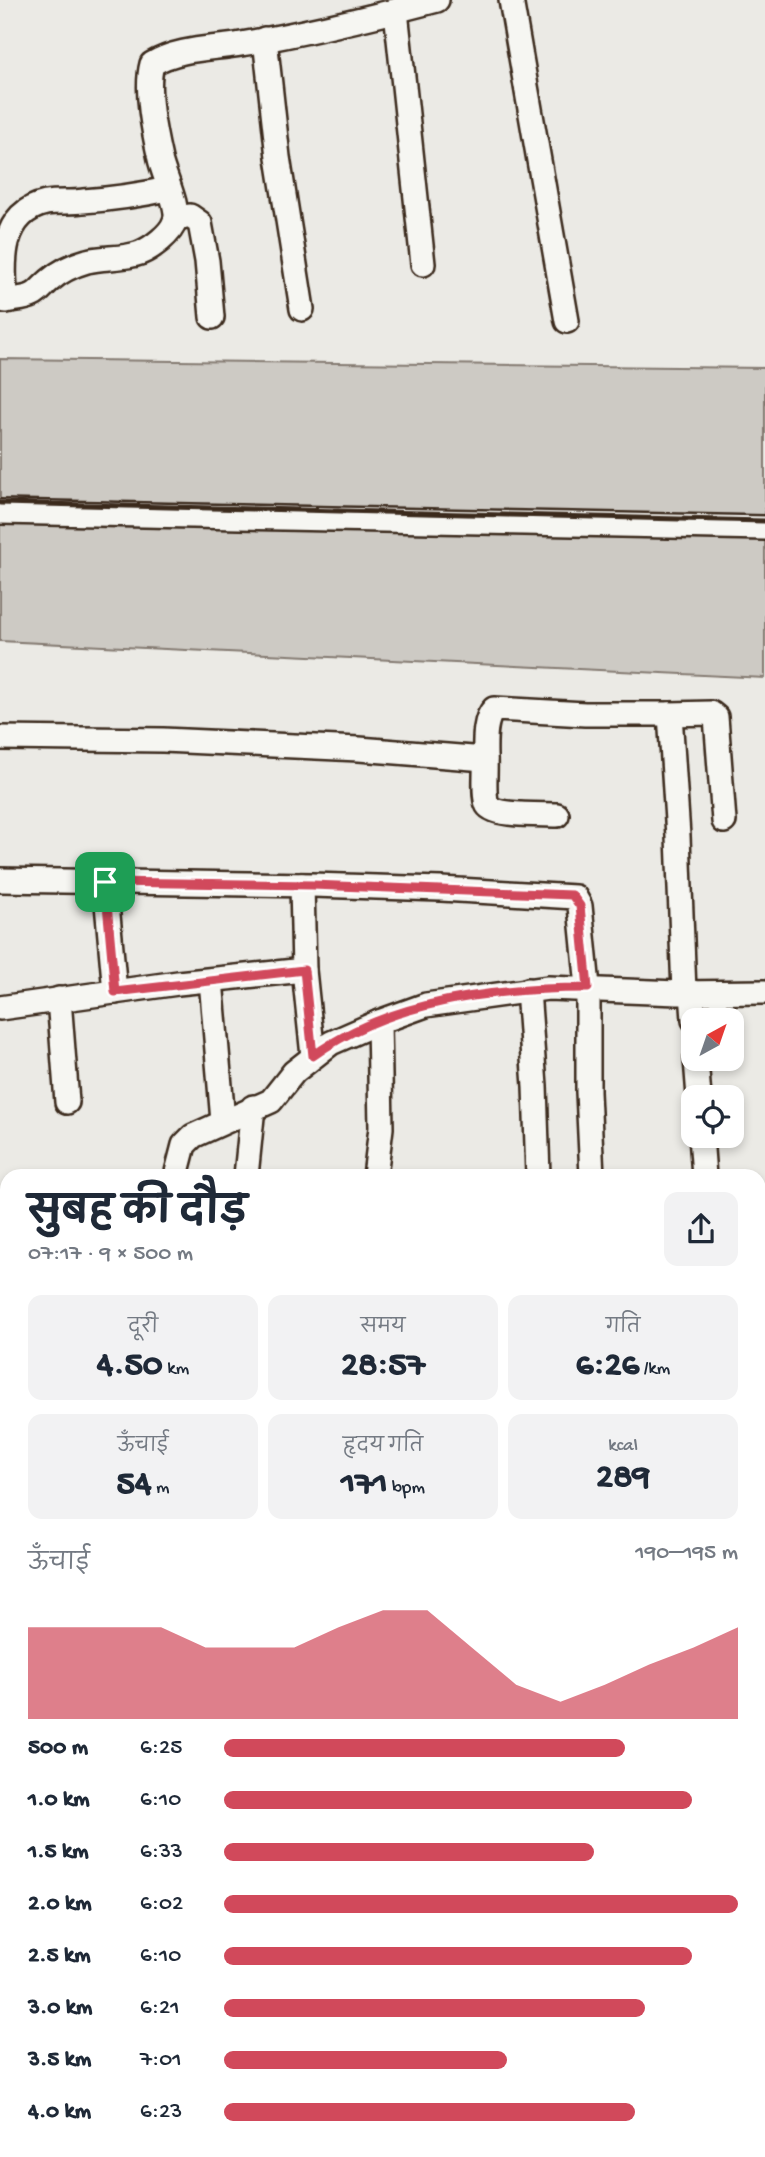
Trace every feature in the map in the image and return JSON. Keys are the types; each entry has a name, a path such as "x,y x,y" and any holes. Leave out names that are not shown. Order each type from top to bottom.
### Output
{"street":[{"path":"177,219 160,160 148,77 152,64 163,57 183,52 335,26 437,0"},
{"path":"511,0 568,321"},
{"path":"396,11 423,264"},
{"path":"265,39 278,157 302,309"},
{"path":"169,189 128,198 46,204 26,211 15,220 9,232 2,267 3,301 36,294 51,278 73,266 140,253 163,238 177,219 190,216 200,223 207,261 212,317"},
{"path":"0,512 765,528"},
{"path":"557,815 500,813 491,810 486,803 487,722 494,709 585,714 711,713 716,717 724,821"},
{"path":"670,714 688,992 691,1008"},
{"path":"0,738 163,740 359,749 485,759"},
{"path":"0,880 302,885 572,895 580,906 588,988 592,1169"},
{"path":"105,882 115,992"},
{"path":"302,885 304,970 313,1056"},
{"path":"0,1008 304,970"},
{"path":"211,980 223,1121"},
{"path":"178,1169 184,1145 193,1136 271,1101 294,1072 331,1043 426,1005 548,988 765,992"},
{"path":"528,990 538,1169"},
{"path":"59,999 67,1102"},
{"path":"376,1169 381,1128 379,1022"},
{"path":"247,1169 253,1107"},
{"path":"702,1148 703,1169"}],"shaded area":[{"path":"0,359 765,368 765,678 0,641"}],"railway":[{"path":"0,503 765,521"}],"route":[{"path":"105,882 312,885 441,889 536,896 572,895 580,906 588,988 548,988 426,1005 331,1043 313,1056 304,970 115,992 105,882"}]}
